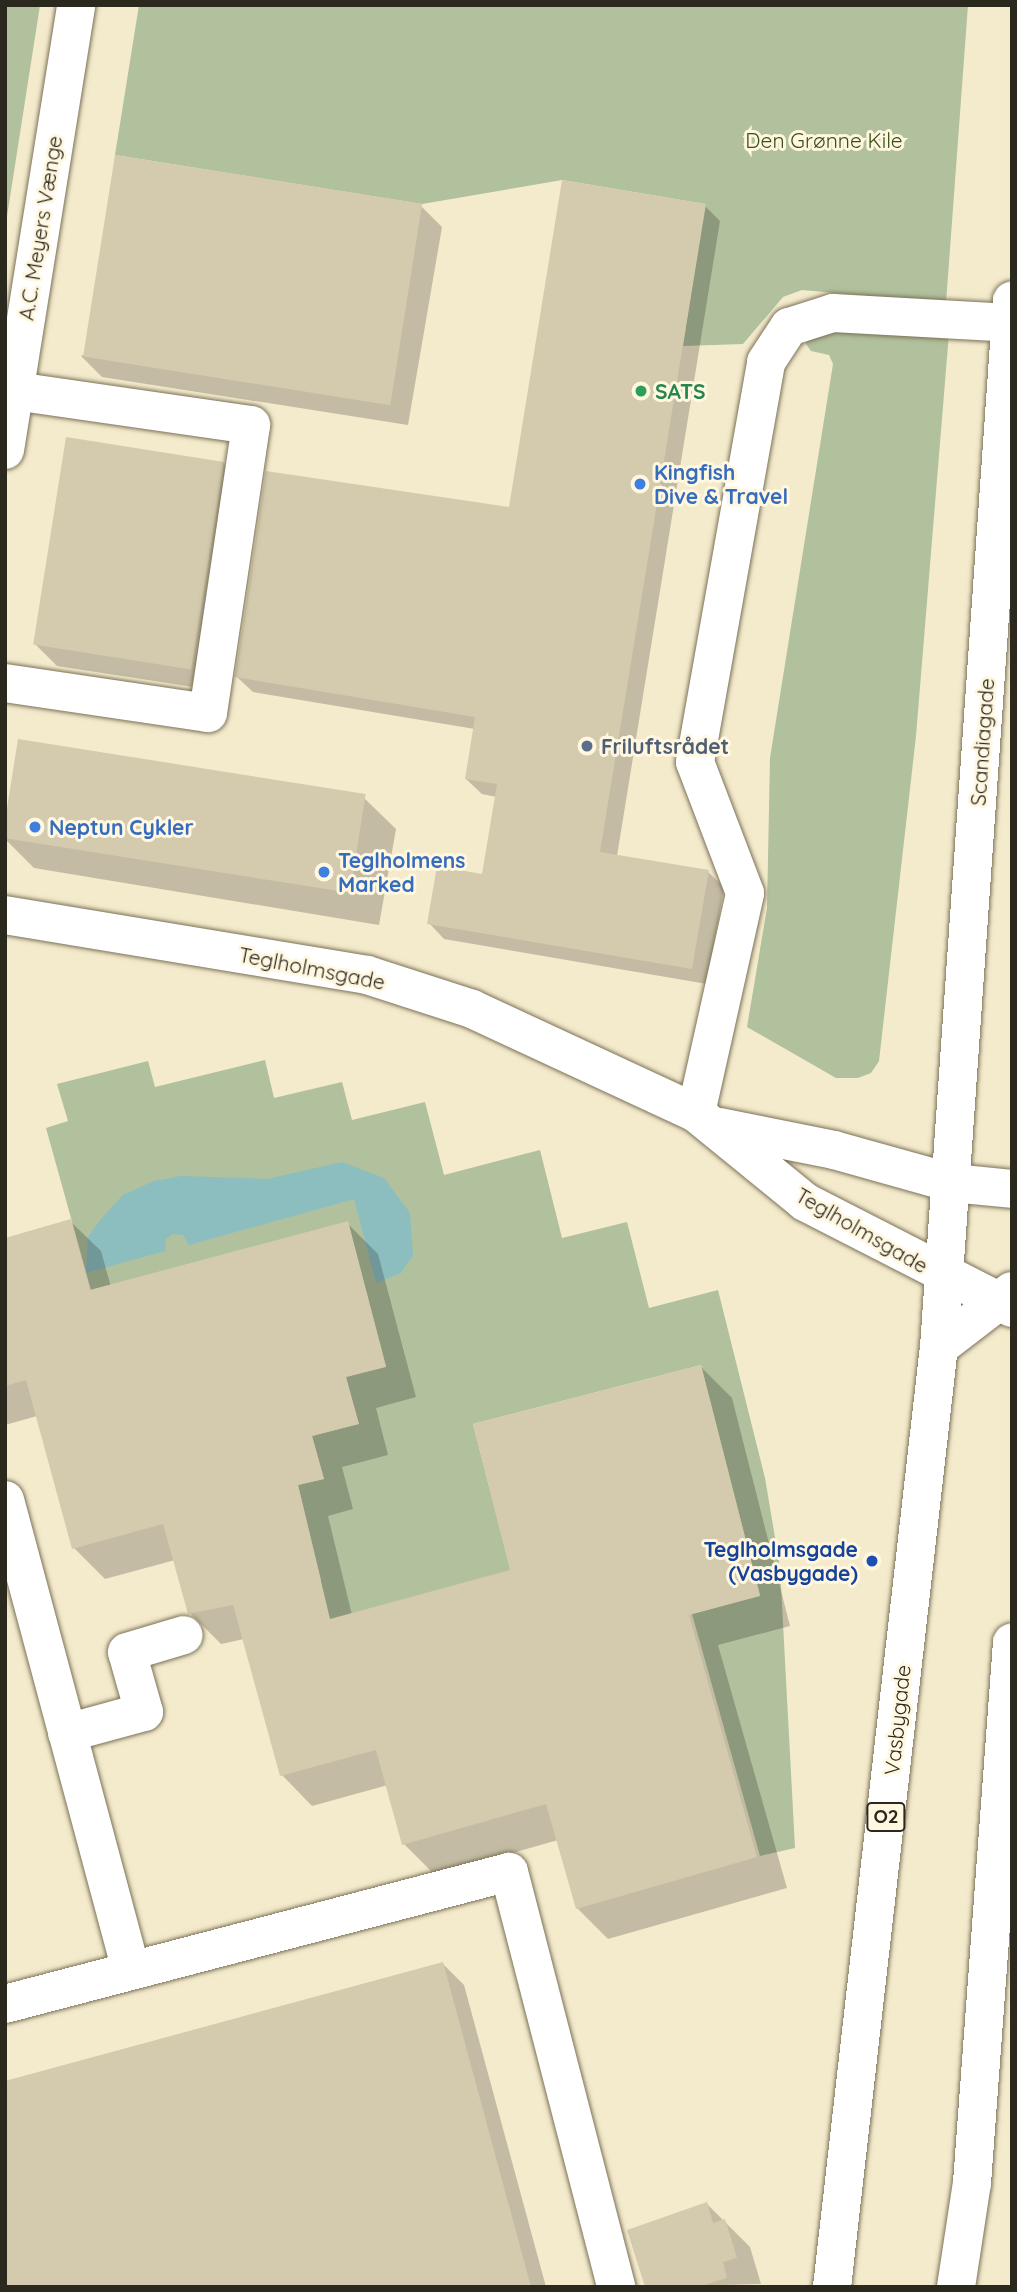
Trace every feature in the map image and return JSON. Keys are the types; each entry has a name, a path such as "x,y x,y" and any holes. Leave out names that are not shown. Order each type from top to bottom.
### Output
{"street":[{"name":"A.C. Meyers Vænge","path":"5,450 76,5"},
{"path":"707,1120 745,893 695,762 765,362 789,327 832,313 1011,312"},
{"name":"Scandiagade","path":"945,1278 1011,312"},
{"path":"5,683 208,713 251,425 15,391"},
{"name":"Teglholmsgade","path":"5,915 367,975 472,1009 707,1120 834,1150 952,1183 1012,1189"},
{"name":"Teglholmsgade","path":"707,1120 804,1202 945,1278 1006,1300"},
{"name":"Vasbygade","path":"832,2287 945,1278"},
{"path":"939,1347 1006,1300"},
{"path":"5,1500 131,1970"},
{"path":"67,1733 144,1713 127,1652 184,1636"},
{"path":"956,2287 972,2183 1012,1642"},
{"path":"5,2004 509,1871 616,2287"}],"green space":[{"path":"5,5 40,5 5,229"},
{"name":"Den Grønne Kile","path":"139,5 968,5 946,303 802,290 783,297 743,344 683,346 705,204 562,180 422,204 115,155"},
{"path":"819,330 949,333 916,736 879,1061 871,1073 858,1078 836,1078 747,1027 767,908 770,758 833,364 829,355 811,351 806,344 809,336"},
{"path":"265,1060 274,1098 342,1082 352,1120 425,1102 444,1175 540,1150 562,1238 627,1222 649,1308 718,1290 765,1478 780,1567 795,1848 760,1856 692,1614 760,1595 701,1365 473,1424 515,1587 316,1623 321,1580 298,1485 324,1479 312,1436 358,1424 346,1377 386,1366 348,1222 91,1290 46,1128 68,1121 57,1084 148,1061 155,1087"}],"water":[{"path":"342,1162 384,1178 410,1213 413,1255 401,1273 376,1283 354,1199 189,1245 183,1235 173,1234 166,1239 165,1251 86,1273 88,1237 101,1219 123,1195 154,1181 181,1176 267,1179"}],"building":[{"path":"115,155 422,204 390,405 83,356"},
{"path":"562,180 706,204 600,852 709,870 692,969 427,924 437,866 482,874 497,784 465,779 475,717 235,677 266,471 509,507"},
{"path":"66,437 224,462 191,669 33,644"},
{"path":"18,739 366,794 350,893 5,838 5,821"},
{"path":"71,1219 90,1290 348,1221 386,1367 346,1377 359,1424 312,1436 324,1479 298,1485 330,1619 510,1570 473,1424 701,1365 760,1596 689,1615 757,1857 576,1909 546,1804 402,1845 376,1750 280,1776 233,1605 188,1614 163,1524 72,1549 26,1380 5,1386 5,1238"},
{"path":"443,1962 531,2287 5,2287 5,2081"},
{"path":"707,2202 713,2223 725,2219 737,2258 723,2262 727,2278 697,2287 645,2287 627,2230"}],"place":[{"name":"SATS","path":"641,391"},
{"name":"Kingfish Dive & Travel","path":"640,484"},
{"name":"Friluftsrådet","path":"587,746"},
{"name":"Neptun Cykler","path":"35,827"},
{"name":"Teglholmens Marked","path":"324,872"},
{"name":"Teglholmsgade (Vasbygade)","path":"872,1561"}]}
